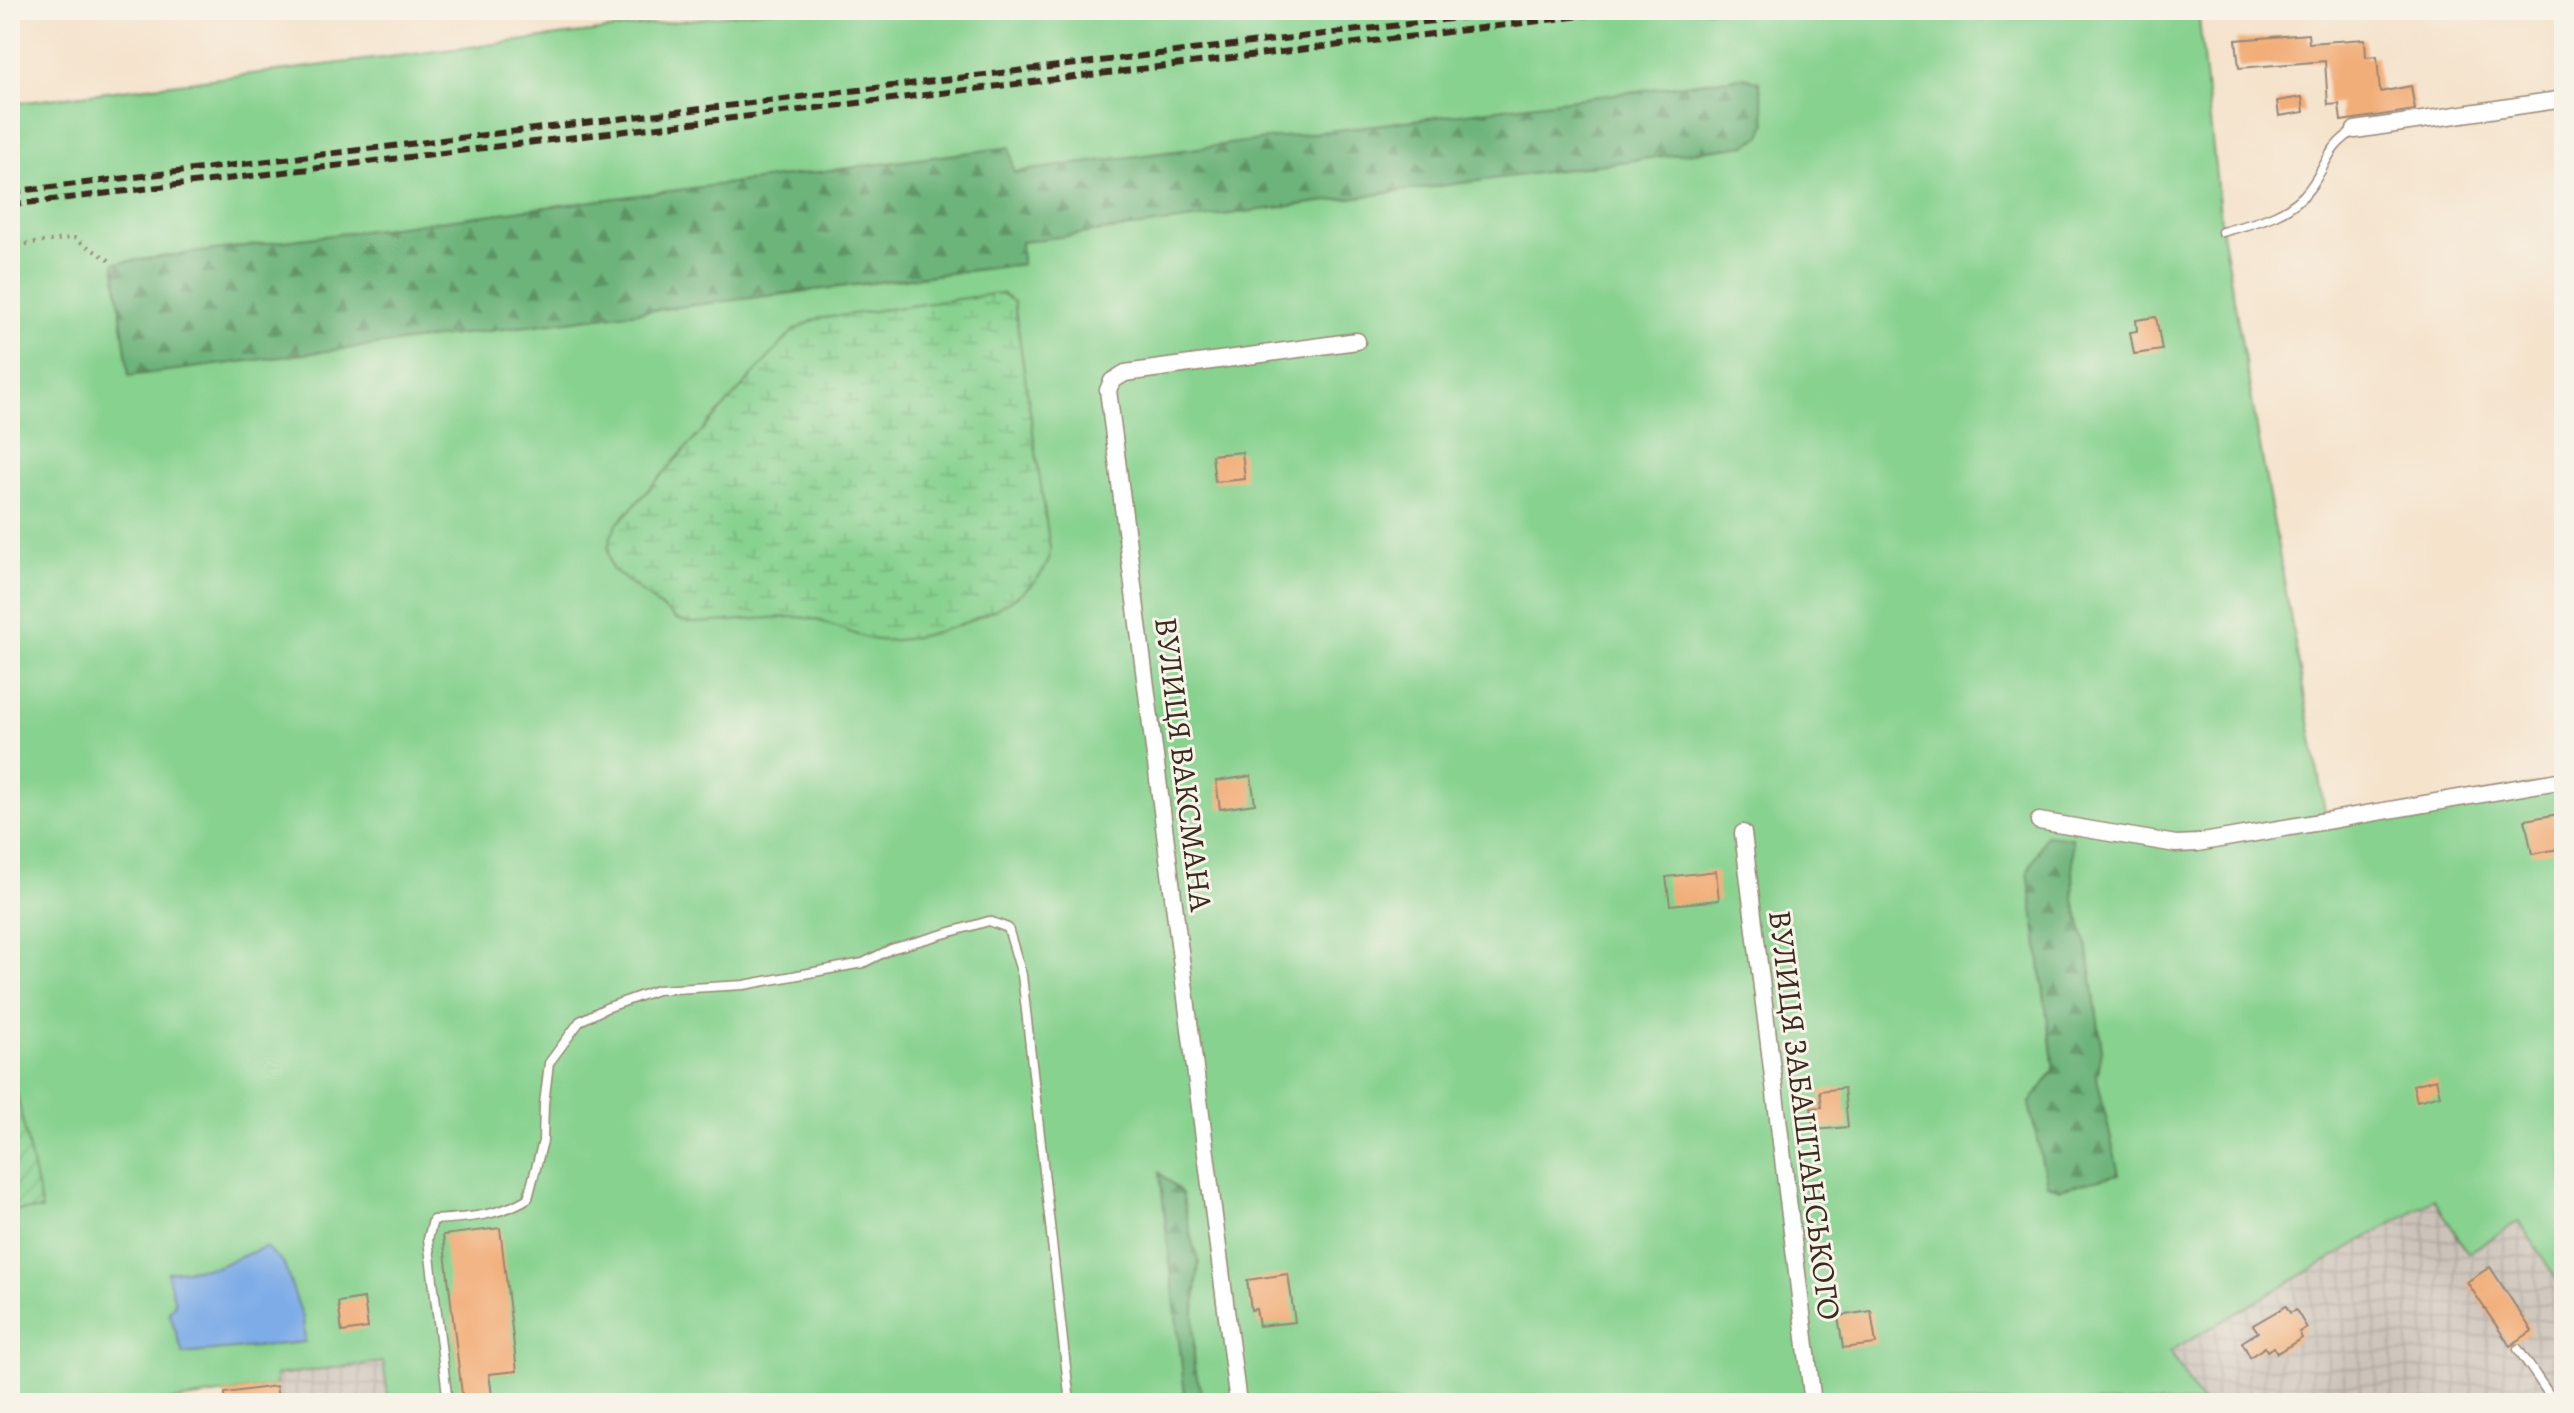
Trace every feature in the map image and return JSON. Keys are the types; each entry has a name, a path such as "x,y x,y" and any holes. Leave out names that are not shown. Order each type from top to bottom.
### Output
{"street":[{"path":"2355,130 2564,99"},
{"name":"ВУЛИЦЯ ВАКСМАНА","path":"1238,1403 1108,390 1112,381 1125,373 1357,341"},
{"path":"2039,821 2176,844 2197,843 2564,780"},
{"name":"ВУЛИЦЯ ЗАБАШТАНСЬКОГО","path":"1743,833 1813,1403"}],"lane":[{"path":"2222,232 2273,216 2302,198 2331,150 2355,130"},
{"path":"448,1403 428,1239 433,1220 510,1210 528,1198 543,1141 549,1063 580,1021 657,990 744,985 863,963 891,949 989,921 1008,928 1022,975 1070,1403"},
{"path":"2518,1349 2555,1403"}],"path":[{"path":"10,246 74,238 114,263"}],"shaded area":[{"path":"2434,1199 2519,1221 2564,1292 2564,1403 2201,1403 2170,1351"},
{"path":"384,1362 389,1403 279,1403 275,1376"}],"green space":[{"path":"769,10 2198,10 2222,232 2327,823 2564,780 2564,1291 2519,1221 2468,1253 2434,1199 2170,1351 2201,1403 389,1403 383,1362 276,1375 276,1386 158,1403 10,1403 10,104","holes":["1010,147 1022,264 129,375"]},
{"path":"1744,77 1759,82 1766,123 1761,136 1746,145 1021,242 1022,264 129,376 114,263 1010,147 1014,172"},
{"path":"1001,293 1014,302 1050,548 1045,567 1031,585 1008,602 953,627 898,640 878,640 806,618 690,623 678,620 612,569 609,546 617,524 794,330 817,319"},
{"path":"2046,835 2072,838 2074,900 2088,950 2102,1050 2097,1078 2119,1174 2060,1189 2047,1184 2029,1104 2054,1070 2028,871"},
{"path":"10,1062 42,1210 10,1210"},
{"path":"1160,1173 1182,1193 1199,1263 1194,1312 1194,1367 1205,1403 1186,1403"}],"water":[{"path":"265,1247 283,1262 303,1318 305,1342 183,1354 169,1312 175,1303 167,1272 216,1267"}],"building":[{"path":"2308,34 2309,43 2365,39 2366,57 2377,56 2380,92 2411,86 2415,110 2341,121 2339,104 2328,105 2325,61 2239,68 2236,40"},
{"path":"2302,97 2304,112 2279,116 2277,101"},
{"path":"2156,317 2162,350 2134,354 2130,332 2137,331 2136,320"},
{"path":"1242,452 1245,479 1215,482 1212,455"},
{"path":"1251,776 1255,804 1220,809 1216,781"},
{"path":"2564,813 2564,848 2532,854 2525,820"},
{"path":"1716,871 1719,900 1670,905 1666,877"},
{"path":"2436,1079 2440,1095 2417,1101 2413,1085"},
{"path":"1844,1088 1848,1127 1814,1130 1811,1108 1822,1107 1820,1091"},
{"path":"500,1228 517,1371 489,1374 493,1403 463,1403 443,1235"},
{"path":"2490,1267 2532,1331 2510,1346 2467,1282"},
{"path":"1288,1274 1295,1322 1259,1326 1256,1309 1251,1310 1247,1280"},
{"path":"364,1298 368,1328 342,1332 338,1302"},
{"path":"2286,1306 2290,1313 2296,1310 2307,1328 2299,1332 2302,1338 2277,1353 2274,1347 2267,1351 2265,1347 2250,1357 2242,1342 2258,1332 2253,1325"},
{"path":"1871,1311 1876,1344 1843,1348 1838,1316"},
{"path":"276,1386 279,1403 225,1403 225,1393"}],"railway":[{"path":"10,192 1525,10"},
{"path":"10,205 1631,10"}]}
